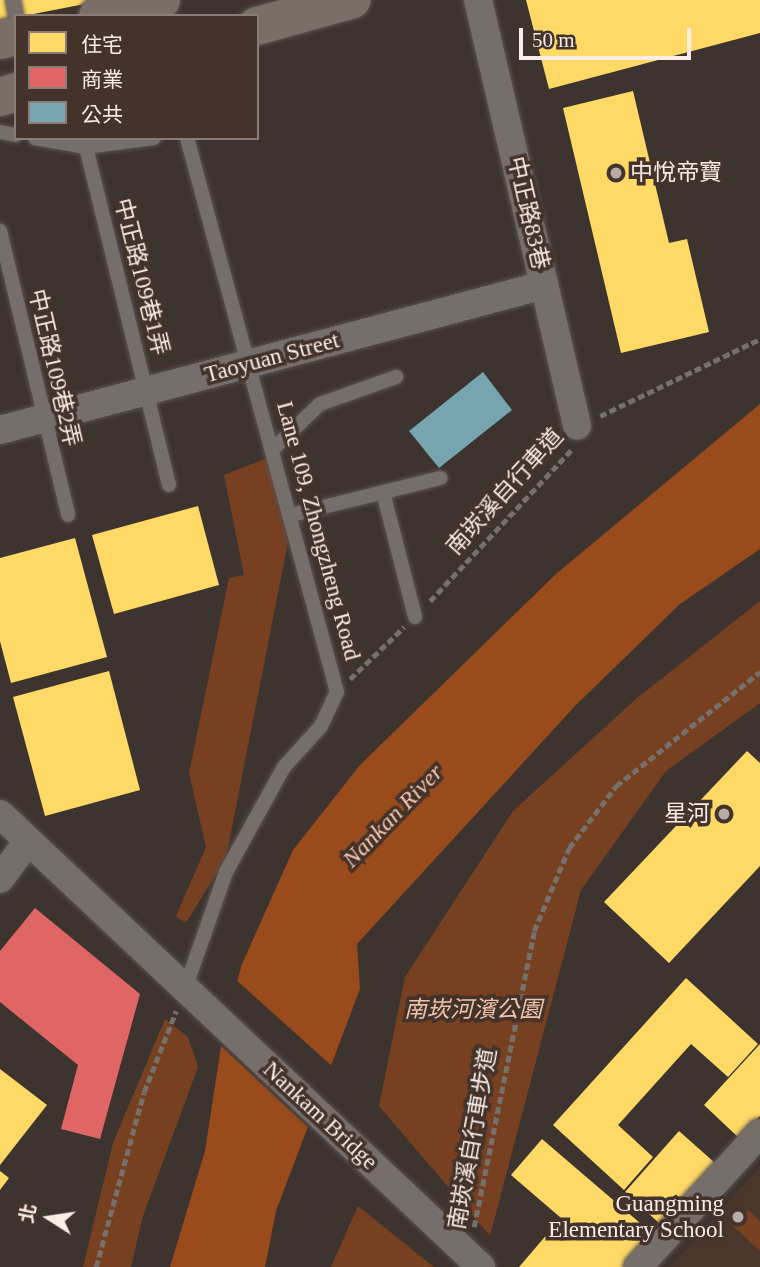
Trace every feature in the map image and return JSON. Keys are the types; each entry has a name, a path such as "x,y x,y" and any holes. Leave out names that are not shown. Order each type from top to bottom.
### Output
{"main road":[{"path":"259,25 352,0"},
{"path":"108,14 158,4"}],"street":[{"name":"中正路83巷","path":"478,0 577,426"},
{"name":"Taoyuan Street","path":"0,430 544,285"},
{"name":"Nankam Bridge","path":"0,814 185,989 464,1238 481,1267"},
{"path":"0,879 28,841"},
{"path":"638,1267 760,1133"}],"lane":[{"path":"46,140 86,147 139,140"},
{"name":"Lane 109, Zhongzheng Road","path":"185,989 226,872 284,767 321,726 337,692 291,514 188,140"},
{"name":"中正路109巷1弄","path":"86,147 169,485"},
{"name":"中正路109巷2弄","path":"0,231 41,420 68,516"},
{"path":"273,449 320,404 396,377"},
{"path":"291,514 440,478"},
{"path":"383,492 415,617"}],"path":[{"name":"南崁溪自行車道","path":"337,692 415,617 579,442 577,426 760,339"},
{"name":"南崁溪自行車步道","path":"464,1238 534,931 569,848 616,786 760,672"},
{"path":"96,1267 144,1092 185,989"}],"shaded area":[{"name":"Guangming Elementary School","path":"760,1167 760,1267 670,1267"}],"green space":[{"path":"267,458 288,542 226,858 186,923 176,916 206,847 189,773 229,578 244,575 224,475"},
{"name":"南崁河濱公園","path":"760,601 760,703 666,771 581,890 490,1236 379,1106 405,977 513,811 637,698"},
{"path":"165,1019 188,1037 198,1067 143,1216 131,1267 83,1267 113,1143"},
{"path":"358,1206 434,1267 331,1267"},
{"path":"748,1210 760,1221 760,1251 734,1227"}],"water":[{"name":"Nankan River","path":"760,404 760,549 680,604 575,706 357,944 360,989 276,1211 265,1267 170,1267 205,1151 224,1027 242,964 293,850 360,765 556,574"}],"pier":[{"path":"234,978 333,1067 310,1129 218,1043"}],"building: 住宅":[{"path":"0,0 11,0 14,28 0,30"},
{"path":"19,0 89,0 90,3 33,14 22,14"},
{"path":"526,0 760,0 760,33 549,89"},
{"name":"中悅帝寶","path":"633,91 669,243 687,239 709,332 621,353 563,108"},
{"path":"198,506 219,585 114,614 92,535"},
{"path":"75,538 107,657 11,683 0,641 0,558"},
{"path":"109,671 140,790 45,816 13,697"},
{"name":"星河","path":"747,751 760,763 760,866 669,963 604,902"},
{"path":"686,978 758,1044 728,1077 691,1044 618,1125 653,1157 624,1190 553,1125"},
{"path":"760,1044 760,1116 739,1138 704,1105"},
{"path":"0,1069 47,1105 0,1165"},
{"path":"679,1131 715,1163 660,1224 625,1192"},
{"path":"542,1139 654,1235 627,1267 519,1267 561,1218 511,1175"},
{"path":"0,1171 9,1178 0,1190"}],"building: 商業":[{"path":"35,908 140,994 100,1139 61,1129 78,1065 0,1002 0,951"}],"building: 公共":[{"path":"483,372 512,410 439,468 409,431"}],"place":[{"name":"中悅帝寶","path":"616,173"},
{"name":"星河","path":"724,814"},
{"name":"Guangming Elementary School","path":"738,1217"}]}
